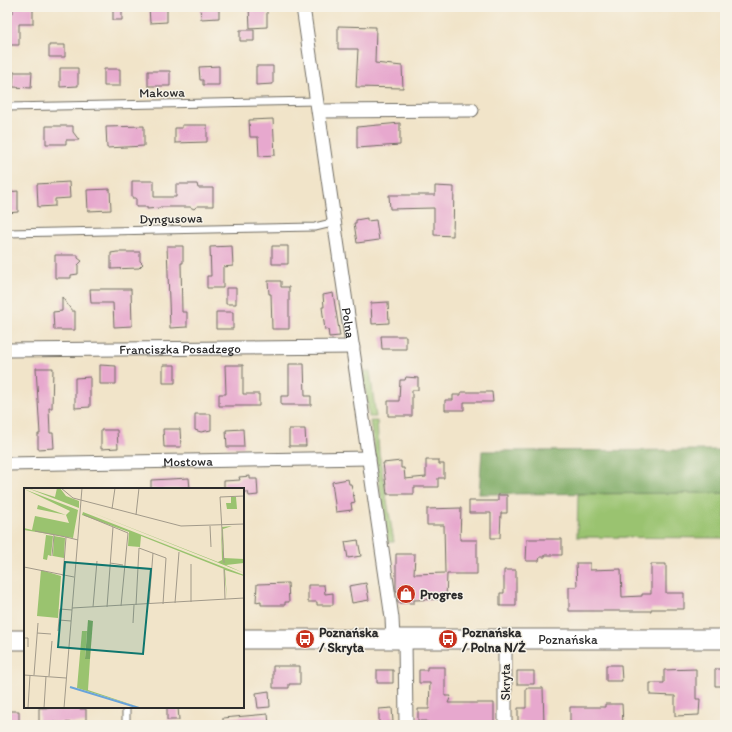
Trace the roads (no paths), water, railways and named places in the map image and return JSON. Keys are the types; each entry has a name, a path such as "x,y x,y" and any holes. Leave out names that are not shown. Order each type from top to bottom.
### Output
{"main road":[{"name":"Poznańska","path":"244,640 725,638"},
{"path":"7,640 24,640"}],"street":[{"name":"Polna","path":"303,7 336,222 392,618 399,639"},
{"path":"319,106 472,110"},
{"name":"Franciszka Posadzego","path":"7,350 353,346"},
{"name":"Mostowa","path":"7,464 369,458"},
{"name":"Skryta","path":"505,638 505,725"},
{"path":"399,639 406,725"}],"lane":[{"name":"Makowa","path":"7,107 319,106"},
{"name":"Dyngusowa","path":"7,233 315,227 336,222"},
{"path":"126,708 126,725"}],"place":[{"name":"Progres","path":"406,594"},
{"name":"Poznańska / Skryta","path":"305,639"},
{"name":"Poznańska / Polna N/Ż","path":"448,639"}]}
